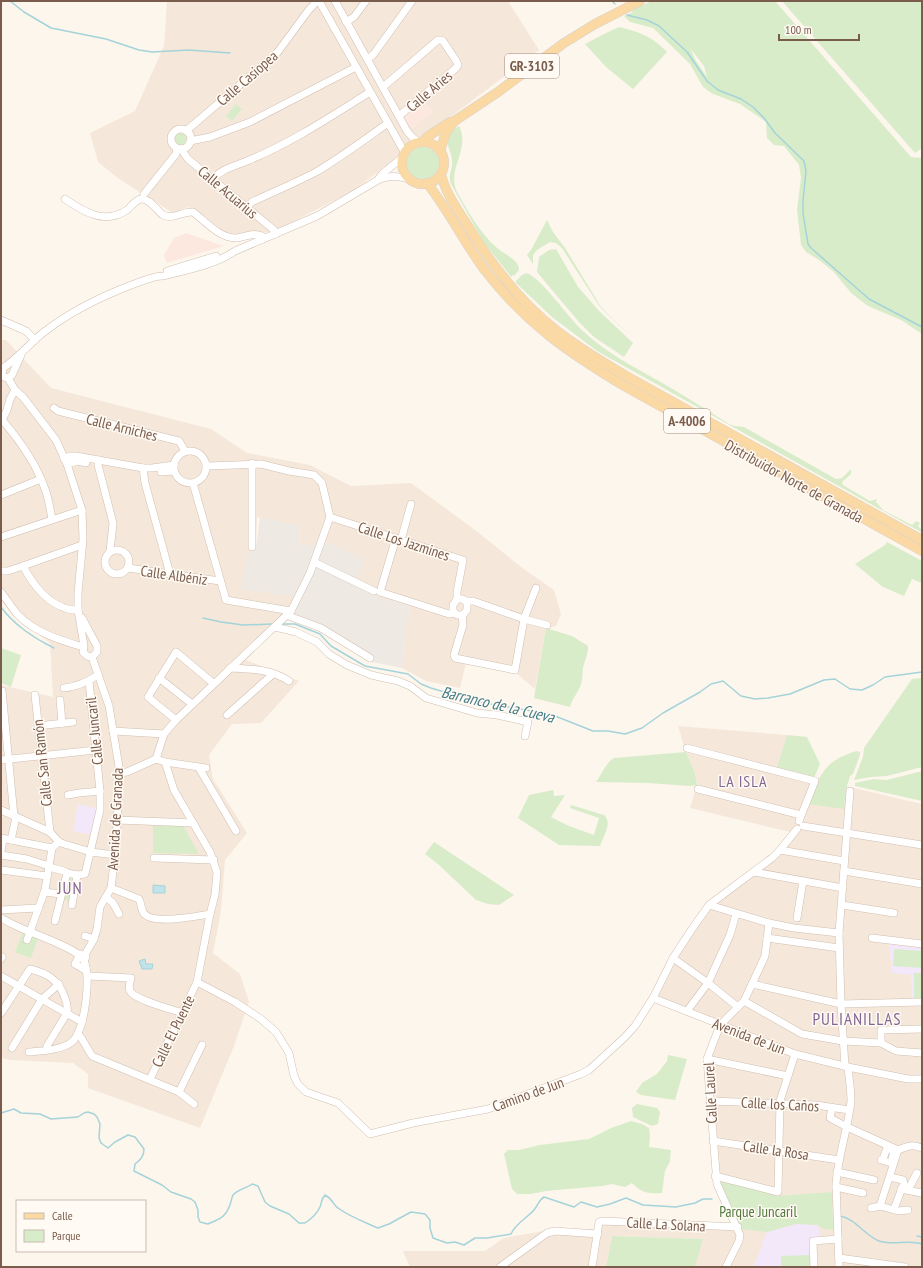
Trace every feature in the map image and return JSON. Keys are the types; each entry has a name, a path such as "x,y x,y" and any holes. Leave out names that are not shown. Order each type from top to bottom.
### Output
{"main road":[{"name":"GR-3103","path":"404,155 409,148 421,142 450,122 453,122 493,96 564,42 638,1"},
{"name":"GR-3103","path":"441,174 444,162 440,151 446,132 453,122"},
{"path":"421,142 430,143 436,146 440,151"},
{"path":"404,155 403,169 409,179"},
{"path":"427,183 437,178 441,174"},
{"name":"Distribuidor Norte de Granada","path":"441,174 446,190 491,262 510,286 556,331 587,353 628,378 922,540"},
{"name":"GR-3103","path":"409,179 421,184 427,183"},
{"name":"Distribuidor Norte de Granada","path":"427,183 444,205 483,268 498,287 523,314 549,337 581,360 626,387 922,551"}],"street":[{"path":"318,1 396,137 404,155"},
{"name":"Calle Casiopea","path":"186,131 277,53 308,11 318,1"},
{"path":"335,1 407,131 413,138 421,142"},
{"path":"346,22 354,17 366,1"},
{"path":"190,141 210,137 250,122 356,66 365,68 368,60 412,1"},
{"name":"Calle Aries","path":"383,87 438,40 443,41 458,65 399,116"},
{"path":"356,66 359,58 368,60"},
{"path":"213,179 220,172 263,155 300,136 370,92"},
{"path":"247,207 252,202 297,182 317,171 349,151 388,123"},
{"path":"180,130 186,131 189,135 190,141 187,147 179,148 172,144 171,141 174,132 180,130"},
{"path":"396,137 401,132 407,131"},
{"path":"144,194 176,154 179,148"},
{"name":"Calle Acuarius","path":"179,148 188,159 274,230 276,234"},
{"name":"GR-3103","path":"378,180 382,174 404,155"},
{"name":"GR-3103","path":"6,371 35,340 62,319 91,302 118,290 158,276 179,266 227,252 236,251 276,234 326,211 378,180 393,176 409,179"},
{"path":"65,199 80,210 109,218 118,216 128,210 138,200 143,199 168,216 188,211 193,212 224,235 232,238 238,238 256,233 262,236 263,239"},
{"path":"1,320 26,331 35,340"},
{"path":"6,371 15,390 23,397"},
{"path":"6,371 23,397 56,440 66,461 82,510 82,545 78,610 83,652 85,655 92,657 97,652 97,646 94,643 78,610"},
{"path":"15,390 10,399 2,422 19,440 34,464 46,490 52,520"},
{"name":"Calle Arniches","path":"54,408 58,411 180,441 185,451"},
{"path":"191,450 202,455 207,466 201,479 194,483 183,482 176,475 174,468 179,454 191,450"},
{"path":"66,461 98,463 143,470 174,468"},
{"path":"98,463 113,523 110,551 104,562 107,569 114,574 125,571 128,568 129,560 125,553 118,549 110,551"},
{"path":"156,759 164,734 176,720 213,683 289,613 314,562 330,517 323,486 321,480 317,476 252,463 207,466"},
{"path":"252,463 252,547"},
{"path":"143,470 170,574"},
{"path":"1,495 41,479"},
{"path":"194,483 226,600 289,613 321,628 370,658"},
{"path":"411,504 380,592 449,614 464,614 468,607 466,601"},
{"path":"1,538 82,510"},
{"name":"Calle Los Jazmines","path":"330,517 462,560 457,599"},
{"path":"1,572 23,566 82,545"},
{"path":"314,562 374,591"},
{"path":"23,566 31,581 45,596 65,608 78,610"},
{"name":"Calle Albéniz","path":"128,568 220,581"},
{"path":"536,588 524,619 515,670 455,658 454,655 463,624 458,614 452,609 457,599 473,601 524,619 547,626"},
{"path":"1,592 18,615 42,632 58,639 83,646 89,642 94,643"},
{"path":"275,627 296,632 317,642 329,654 347,665 371,675 398,681 410,686 426,698 477,713 497,715 528,722 524,736"},
{"path":"176,720 148,696 176,652 213,683"},
{"name":"Avenida de Granada","path":"92,657 109,706 120,773 115,855 111,888"},
{"path":"230,668 261,669 289,681"},
{"path":"227,715 273,674"},
{"path":"64,688 74,687 89,681 98,675"},
{"path":"160,678 192,704"},
{"name":"Calle Juncaril","path":"77,875 85,874 100,810 100,791 89,681"},
{"path":"2,691 5,760 15,816 11,840"},
{"name":"Calle San Ramón","path":"35,695 50,832"},
{"path":"60,700 62,723"},
{"path":"38,726 73,722"},
{"path":"113,730 164,734"},
{"name":"Camino de Jun","path":"197,982 235,1002 261,1019 276,1032 289,1053 294,1076 298,1084 306,1092 338,1103 370,1134 413,1122 488,1109 581,1074 588,1070 625,1037 643,1014 653,998 673,958 709,905 754,872 780,850 800,822 815,781 686,748"},
{"path":"5,760 96,750"},
{"path":"120,773 128,772 156,759 165,762 202,768 236,831"},
{"path":"165,762 174,790 214,860"},
{"path":"698,789 800,822 846,833 922,846"},
{"path":"839,1267 838,1207 836,1187 837,1172 847,1127 851,1100 843,1041 839,948 850,790"},
{"path":"68,795 100,791"},
{"path":"1,810 50,832 59,842 90,852 115,855"},
{"path":"117,820 194,823"},
{"path":"1,852 2,839 52,848"},
{"path":"27,940 44,892 52,848 59,842"},
{"path":"780,850 844,861"},
{"path":"1,855 27,859 77,875 72,904"},
{"path":"154,858 214,860"},
{"name":"Calle El Puente","path":"150,1079 197,982 215,895 217,872 214,860"},
{"path":"1,870 47,876"},
{"path":"844,870 922,884"},
{"path":"754,872 843,888"},
{"path":"55,921 67,873"},
{"path":"797,918 803,881"},
{"path":"182,1013 136,997 130,992 129,986 131,978 87,972 75,964 82,957 94,939 100,907 111,888 139,900 142,912 145,915 158,919 167,920 210,914"},
{"path":"44,892 61,894"},
{"path":"106,897 113,904 119,914"},
{"path":"709,905 769,924 839,933"},
{"path":"842,905 894,913"},
{"path":"1,910 38,908"},
{"path":"688,1011 708,983 730,935 736,914"},
{"path":"1,918 30,932 54,941 82,957"},
{"name":"Calle Laurel","path":"738,1227 719,1190 715,1176 707,1059 720,1025 744,1001 765,956 769,924"},
{"path":"85,936 94,939"},
{"path":"767,938 839,948"},
{"path":"872,938 922,944"},
{"path":"673,958 708,983 738,1008"},
{"path":"1,1013 30,969 45,974 59,984 68,1008 67,1013 47,1046"},
{"path":"29,1052 65,1046 73,1042 78,1034 82,1022 87,972"},
{"path":"1,976 82,1022"},
{"path":"12,1048 42,999 59,984"},
{"path":"752,984 841,1004 922,1002"},
{"name":"Avenida de Jun","path":"653,998 795,1054 847,1067 908,1079 922,1079"},
{"path":"744,1001 802,1034 843,1041 881,1043 896,1051 922,1053"},
{"path":"881,1043 881,1030 922,1029"},
{"path":"78,1034 82,1038 92,1056 179,1092 194,1104"},
{"path":"179,1092 202,1045"},
{"path":"715,1176 778,1192 780,1101 795,1054"},
{"path":"707,1059 788,1076"},
{"name":"Calle los Caños","path":"710,1101 816,1105 849,1110"},
{"path":"832,1108 830,1118 898,1150"},
{"name":"Calle la Rosa","path":"713,1141 839,1160"},
{"path":"880,1206 898,1150 910,1145 922,1148"},
{"path":"837,1172 874,1180"},
{"path":"894,1209 904,1190 917,1173"},
{"path":"890,1177 903,1180 904,1190"},
{"path":"836,1187 863,1193"},
{"path":"904,1190 922,1193"},
{"path":"871,1208 880,1206 898,1211 908,1210"},
{"name":"Calle La Solana","path":"598,1234 599,1222 602,1221 738,1227"},
{"path":"727,1267 740,1241 738,1227"},
{"path":"500,1267 547,1233 555,1231 598,1234 592,1267"},
{"path":"814,1267 813,1240 838,1240"},
{"path":"839,1258 905,1267"}],"shaded area":[{"path":"167,1 508,1 539,50 354,190 272,233 255,231 234,236 225,234 188,207 173,213 119,179 98,162 90,133 135,111 164,46"},
{"path":"424,102 433,112 412,129 406,120 406,116"},
{"path":"186,233 224,246 167,263 164,255 174,238"},
{"path":"1,340 6,340 51,388 211,429 247,453 310,465 351,486 411,483 479,533 521,567 554,590 561,614 556,626 546,628 535,689 516,673 466,663 460,688 426,681 402,668 406,625 411,607 377,595 355,583 327,542 326,545 299,545 300,526 257,517 256,547 249,547 301,598 290,615 246,660 299,681 261,723 232,724 209,755 213,779 247,833 225,860 221,911 213,953 240,974 249,1002 234,1046 200,1128 88,1088 88,1074 73,1063 10,1060 1,1058 1,685 53,697 50,643 12,614 1,600"},
{"path":"260,517 300,526 299,545 325,545 327,542 365,559 355,583 377,595 411,607 406,625 402,668 372,662 317,627 290,615 300,598 241,589 249,547 256,547"},
{"path":"678,726 787,735 777,770 922,804 922,1267 695,1267 702,1239 612,1236 606,1267 410,1267 403,1251 485,1251 504,1238 549,1230 594,1229 598,1219 732,1224 715,1185 705,1059 721,1024 657,997 675,962 711,907 775,858 794,833 690,808 697,785 695,773 686,752"},
{"path":"78,804 98,809 92,835 73,831"},
{"path":"889,944 922,948 922,1000 912,1000 911,975 892,973"},
{"path":"796,1224 818,1225 820,1239 812,1239 812,1267 753,1267 763,1244 762,1240 764,1240 767,1232"}],"green space":[{"path":"652,1 775,1 911,157 922,158 922,334 901,320 868,306 851,293 834,272 806,252 801,245 797,210 801,178 799,165 784,146 774,145 767,138 766,122 740,104 713,94 703,87 690,64 653,28 630,22 624,16 633,12 631,10","holes":["690,48 704,66 707,77 696,61"]},
{"path":"782,1 922,1 922,148 915,153"},
{"path":"619,27 646,36 656,42 667,52 633,89 606,67 585,44"},
{"path":"236,104 242,109 232,121 226,116"},
{"path":"459,126 462,135 462,143 454,175 454,184 470,214 490,242 514,260 518,266 519,270 514,276 513,275 511,277 483,241 451,184 450,177 452,159 447,140 452,131"},
{"path":"178,133 182,133 186,139 182,145 178,145 174,141 174,137"},
{"path":"423,147 434,152 439,163 434,174 423,179 412,174 407,163 412,152"},
{"path":"547,220 553,232 565,248 601,307 629,335 600,307 562,248 556,243 550,242 537,250 533,255 533,264 527,255"},
{"path":"556,249 578,287 600,312 633,343 624,357 594,337 579,322 537,272 539,257 549,250"},
{"path":"526,273 539,282 591,339 610,352 729,424 744,427 836,479 842,478 851,469 851,474 842,482 843,485 870,501 877,499 876,502 883,510 912,525 916,521 920,523 918,526 922,530 921,532 597,351 552,317 515,282"},
{"path":"887,542 922,561 922,583 912,579 904,596 883,587 855,564 885,545"},
{"path":"546,628 572,636 588,646 581,684 570,707 534,698"},
{"path":"1,648 21,655 11,687 1,683"},
{"path":"922,678 922,767 887,776 854,780 863,757 864,748 912,679"},
{"path":"787,735 807,737 820,764 814,778 777,768"},
{"path":"857,751 860,752 860,755 853,774 850,776 846,789 844,809 808,804 820,777 830,764 837,759"},
{"path":"686,752 695,773 697,785 690,786 648,783 596,782 606,766 614,758"},
{"path":"922,771 922,801 855,786 855,783 874,779 887,780"},
{"path":"553,790 554,796 565,795 551,817 569,826 594,835 599,818 570,808 571,805 604,815 607,818 608,822 605,834 600,846 559,845 518,818 529,795"},
{"path":"153,826 183,826 199,854 153,853"},
{"path":"434,842 514,895 499,905 488,904 476,900 439,865 425,854"},
{"path":"67,874 76,876 71,901 62,899"},
{"path":"24,929 39,935 31,958 15,952"},
{"path":"894,949 922,951 922,968 893,966"},
{"path":"914,973 922,973 922,998 914,998"},
{"path":"668,1055 687,1059 675,1100 641,1095 636,1092 642,1083 657,1074 667,1061"},
{"path":"637,1104 657,1108 660,1112 658,1124 652,1126 633,1117 632,1108"},
{"path":"631,1121 649,1128 649,1147 671,1150 670,1161 665,1171 662,1193 646,1192 639,1189 632,1183 625,1187 612,1184 531,1194 517,1194 512,1189 504,1154 508,1150 519,1150 540,1145 589,1139 611,1128"},
{"name":"Parque Juncaril","path":"721,1180 778,1196 832,1192 833,1230 824,1229 818,1225 796,1224 767,1232 742,1229 721,1188"},
{"path":"612,1236 703,1239 695,1267 606,1267"},
{"path":"811,1255 811,1267 781,1267 781,1256"}],"water":[{"path":"153,885 165,886 165,893 153,893"},
{"path":"145,959 146,964 153,964 152,969 142,969 139,961"}],"waterway":[{"path":"10,1 24,12 51,28 106,39 139,50 152,52 189,50 230,53"},
{"path":"612,1 615,4"},
{"path":"627,15 647,20 659,26 687,52 707,81 718,90 741,99 753,107 764,118 775,133 804,161 806,171 803,213 808,244 811,248 869,299 922,327"},
{"name":"Barranco de la Cueva","path":"1,607 25,630 54,648"},
{"name":"Barranco de la Cueva","path":"203,618 243,625 273,624"},
{"name":"Barranco de la Cueva","path":"280,624 295,624 320,634 331,646 365,666 408,674 421,684 431,688 478,702 550,714 593,731 608,731 625,734 642,728 663,713 711,684 723,681 741,696 755,699 790,694 824,680 835,679 850,689 862,690 885,677 922,672"},
{"path":"1,1113 14,1109 21,1113 40,1114 51,1119 78,1117 88,1112 94,1114 100,1124 99,1138 101,1143 108,1148 115,1142 128,1135 135,1137 144,1149 142,1158 135,1164 134,1171 162,1185 171,1192 191,1199 195,1202 200,1222 208,1224 225,1214 235,1193 252,1184 258,1186 265,1202 270,1206 289,1214 299,1223 305,1223 314,1216 319,1210 322,1199 325,1195 330,1198 336,1207 353,1217 378,1228 411,1212 425,1214 430,1220 430,1228 433,1238 447,1243 455,1242 464,1245 475,1238 487,1238 511,1234 515,1227 534,1210 544,1197 574,1207 581,1202 597,1207 626,1198 643,1205 676,1207 695,1203 703,1199 712,1199"},
{"path":"840,1216 851,1220 879,1241 890,1243 911,1242 922,1244"},
{"path":"917,1236 922,1237"}],"district":[{"name":"LA ISLA","path":"743,781"},
{"name":"JUN","path":"70,888"},
{"name":"PULIANILLAS","path":"857,1019"}]}
